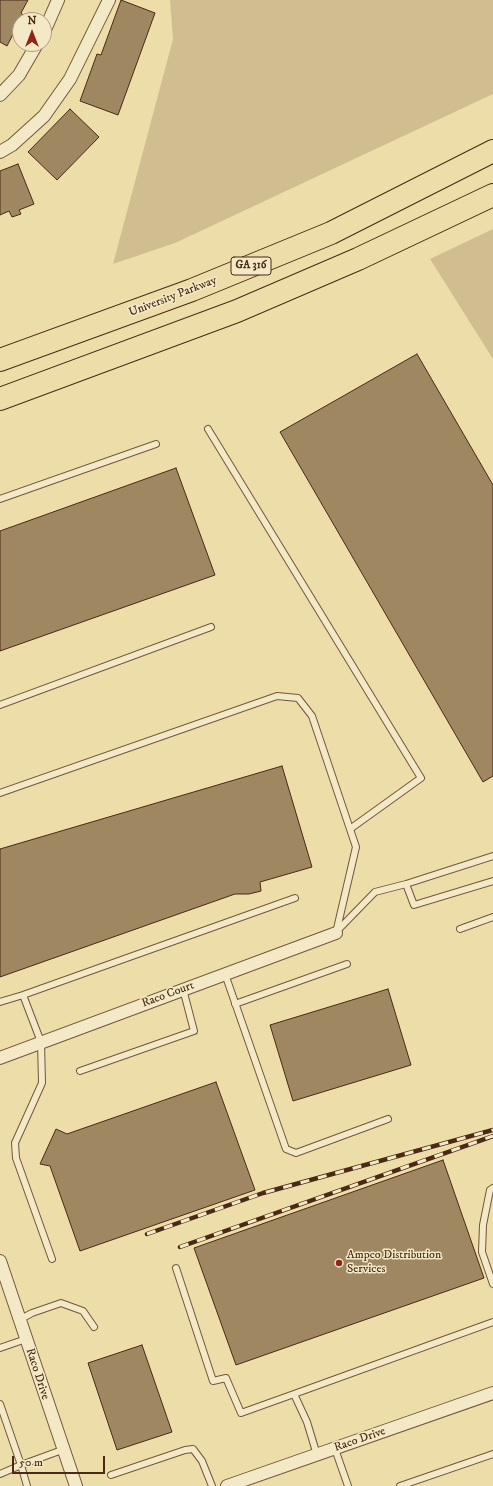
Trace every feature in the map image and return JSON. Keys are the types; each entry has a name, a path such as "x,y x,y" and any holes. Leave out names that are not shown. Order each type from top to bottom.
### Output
{"highway":[{"name":"University Parkway","path":"0,360 185,293 324,236 493,151"},
{"path":"0,399 237,311 379,250 493,195"}],"street":[{"path":"52,14 58,0"},
{"path":"0,152 12,145 44,116 70,79 108,0"},
{"path":"0,94 19,75 32,52"},
{"name":"Raco Court","path":"0,1058 336,932"},
{"name":"Raco Drive","path":"0,1261 62,1450 76,1486"},
{"name":"Raco Drive","path":"227,1486 493,1393"}],"lane":[{"path":"208,429 421,778 350,829"},
{"path":"0,499 156,444"},
{"path":"0,705 211,627"},
{"path":"0,793 277,696 298,698 312,716 356,847 336,932"},
{"path":"336,932 375,892 406,884 493,856"},
{"path":"406,884 414,905 493,880"},
{"path":"0,1002 295,898"},
{"path":"460,929 493,917"},
{"path":"235,1004 347,964"},
{"path":"225,974 286,1149 296,1153 388,1119"},
{"path":"80,1071 194,1031 183,989"},
{"path":"23,995 41,1042 42,1083 15,1143 16,1158 52,1259"},
{"path":"493,1188 490,1190 483,1225 482,1252 493,1284"},
{"path":"176,1268 213,1381 226,1378 241,1413 493,1322"},
{"path":"19,1320 32,1313 61,1303 83,1312 94,1327"},
{"path":"0,1348 26,1339"},
{"path":"294,1394 307,1422 317,1454"},
{"path":"0,1404 27,1486"},
{"path":"335,1448 348,1486"},
{"path":"111,1475 193,1449 202,1461 212,1486"},
{"path":"0,1474 62,1450"},
{"path":"400,1486 493,1454"}],"shaded area":[{"path":"170,0 493,0 493,94 175,243 113,264 173,39"},
{"path":"493,229 493,359 430,259"}],"building":[{"path":"0,0 28,0 22,12 12,12 12,36 7,46 0,42"},
{"path":"121,0 155,13 118,115 80,101 97,54 101,55"},
{"path":"70,109 99,137 57,180 28,152"},
{"path":"18,164 34,204 19,210 21,214 12,217 9,211 0,215 0,171"},
{"path":"417,354 493,485 493,776 483,782 280,432"},
{"path":"176,468 215,575 0,651 0,531"},
{"path":"282,766 312,867 260,882 261,891 249,894 235,894 0,977 0,849"},
{"path":"388,989 411,1065 293,1101 270,1025"},
{"path":"216,1082 255,1190 80,1251 50,1166 40,1164 56,1129 67,1134"},
{"name":"Ampco Distribution Services","path":"443,1160 484,1278 236,1365 194,1248"},
{"path":"142,1345 172,1432 117,1450 88,1363"}],"railway":[{"path":"147,1234 263,1193 493,1130"},
{"path":"180,1247 493,1136"}],"place":[{"name":"Ampco Distribution Services","path":"339,1263"}]}
